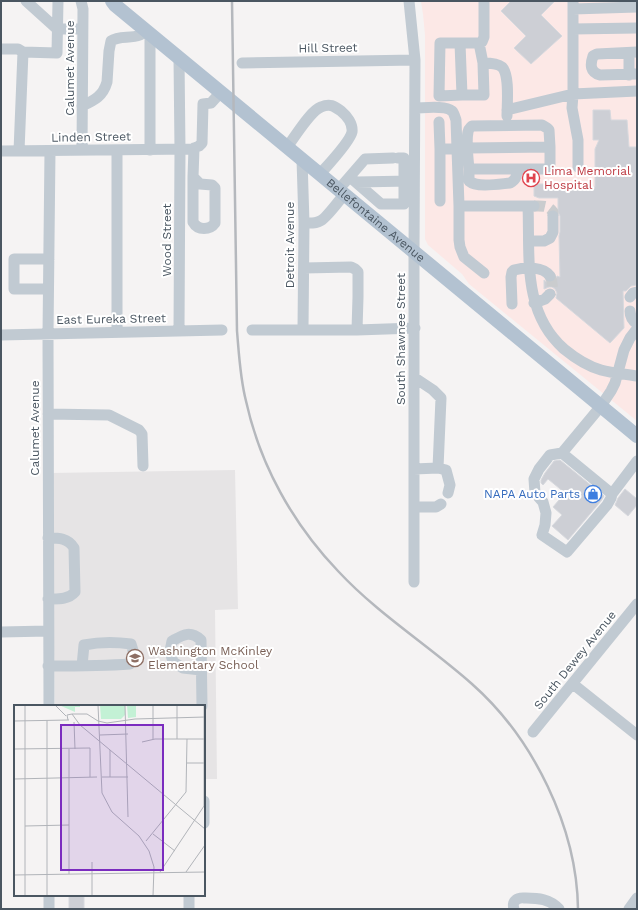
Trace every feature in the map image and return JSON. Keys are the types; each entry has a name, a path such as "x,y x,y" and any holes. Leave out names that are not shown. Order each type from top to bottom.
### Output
{"main road":[{"name":"Bellefontaine Avenue","path":"111,2 637,436"}],"street":[{"path":"26,1 57,29 82,29"},
{"path":"1,49 18,50 23,52 57,53 58,1"},
{"name":"South Shawnee Street","path":"408,1 415,60 415,108 408,178 414,251 414,582"},
{"path":"479,43 484,63 484,95 439,96 440,43 482,42 484,37 484,1"},
{"name":"Calumet Avenue","path":"82,150 83,4"},
{"path":"578,167 578,140 572,108 573,5 637,7"},
{"path":"573,29 637,28"},
{"path":"82,106 98,98 106,87 110,41 114,38 140,35 147,31 150,150"},
{"path":"460,43 462,95"},
{"path":"19,151 23,52"},
{"path":"633,53 633,74 600,75 595,74 592,70 591,64 593,56 596,54 633,53"},
{"name":"Wood Street","path":"179,58 179,331"},
{"name":"Hill Street","path":"242,63 415,60"},
{"path":"484,63 501,66 506,73 507,126"},
{"path":"573,64 591,64"},
{"path":"507,110 573,94 637,91"},
{"path":"193,176 194,148 202,143 203,104 211,103 221,92"},
{"path":"287,147 316,110 329,105 343,113 351,124 352,134 333,160 320,174"},
{"path":"415,108 445,108 452,111 455,115 469,169 469,181 472,183 477,185 510,184 517,178 518,169"},
{"path":"440,122 440,201"},
{"path":"469,169 549,168 549,130 542,125 472,126 469,128 463,148 458,240 461,252 484,273"},
{"path":"440,149 550,147"},
{"name":"Linden Street","path":"1,151 180,150 194,148"},
{"path":"117,150 117,332"},
{"name":"Calumet Avenue","path":"49,705 48,289 50,151"},
{"path":"304,223 315,223 324,219 342,192 353,179 365,159 404,158 408,178 404,204 381,204 353,179"},
{"name":"Detroit Avenue","path":"302,159 304,223 303,330"},
{"path":"353,179 408,178"},
{"path":"459,210 530,208 529,241 532,290 534,302 546,328 557,342 576,358 609,372 637,376"},
{"path":"529,241 544,241 550,238 553,232 553,216"},
{"path":"48,289 14,289 14,259 49,259"},
{"path":"304,268 351,267 358,272 357,330"},
{"path":"512,304 511,277 514,270 530,268 543,270 550,276"},
{"path":"534,302 545,299 550,294"},
{"path":"630,311 630,316 637,324"},
{"path":"252,330 357,330 415,328"},
{"path":"637,329 630,338 624,350 615,383 601,406 562,453 550,455 539,469 534,479 535,493 543,502 546,513 545,526 542,535 567,552 607,505 612,494 637,461"},
{"name":"East Eureka Street","path":"1,335 222,330"},
{"path":"415,378 433,390 441,398 438,468"},
{"path":"48,414 109,415 139,430 142,434 143,466"},
{"path":"562,453 612,494"},
{"path":"414,469 438,468 446,470 450,485 448,493"},
{"path":"415,507 436,507 441,504"},
{"path":"48,538 61,538 71,543 74,548 75,592 64,598 48,599"},
{"name":"South Dewey Avenue","path":"533,732 637,604"},
{"path":"1,632 48,631"},
{"path":"48,666 82,666"},
{"path":"201,670 202,705"},
{"path":"573,684 637,735"},
{"path":"49,896 49,909"},
{"path":"189,896 189,909"},
{"path":"514,909 513,905 515,901 520,898 539,898 554,904 559,909"},
{"path":"630,909 637,898"}],"shaded area":[{"name":"Lima Memorial Hospital","path":"421,1 637,1 637,421 469,284 462,274 428,245 425,239 425,35"},
{"name":"Washington McKinley Elementary School","path":"235,470 238,609 215,610 217,779 205,779 205,705 55,705 51,473"}],"building":[{"path":"511,1 555,1 541,15 562,36 531,64 514,48 526,36 501,11"},
{"path":"593,110 610,110 611,120 627,120 629,147 637,147 637,285 631,286 626,291 623,291 624,328 610,343 556,298 557,293 555,289 549,287 544,289 544,280 551,283 555,281 557,276 560,277 560,216 558,212 558,198 539,198 534,196 534,184 554,184 555,187 595,187 595,149 599,140 593,140"},
{"path":"560,460 604,496 568,540 552,526 562,515 553,507 565,493 548,479 543,485 541,483 545,473 554,461"},
{"path":"625,489 637,499 637,505 628,516 615,505"},
{"path":"69,896 84,896 84,909 69,909"}],"tunnel":[{"path":"534,206 545,206 549,208 553,212 553,216"},
{"path":"550,276 552,280 552,290 550,294"}],"railway":[{"path":"232,1 237,331 242,384 252,425 260,448 269,471 293,513 307,534 338,571 353,587 386,615 472,684 494,706 514,730 532,757 548,786 560,816 570,847 576,878 578,909"}],"place":[{"name":"Lima Memorial Hospital","path":"531,178"},
{"name":"NAPA Auto Parts","path":"593,494"},
{"name":"Washington McKinley Elementary School","path":"135,658"}]}
